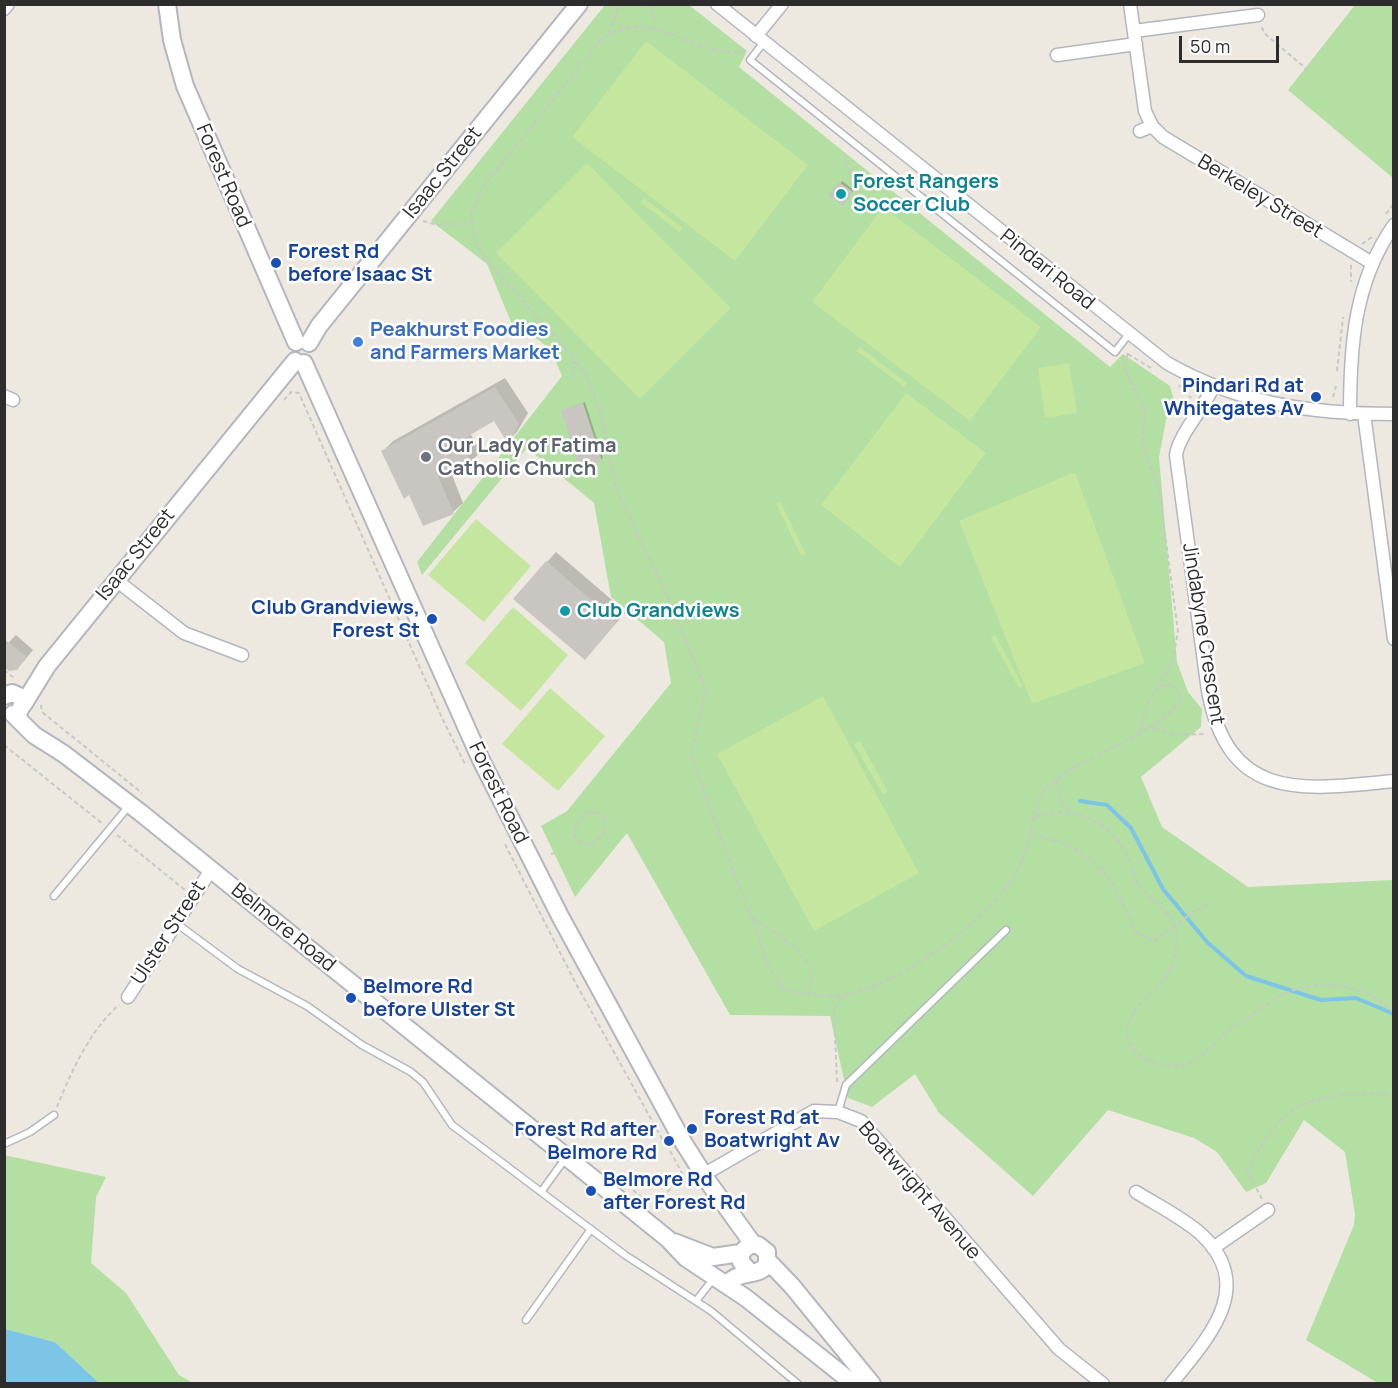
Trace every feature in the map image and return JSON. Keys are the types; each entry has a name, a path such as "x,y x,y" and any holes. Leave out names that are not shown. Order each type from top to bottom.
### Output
{"street":[{"path":"4,9 8,4"},
{"name":"Forest Road","path":"167,4 172,40 185,86 302,343"},
{"name":"Isaac Street","path":"11,701 47,666 299,362 310,360 313,353 302,343 319,326 411,214 579,4"},
{"name":"Pindari Road","path":"717,4 1128,335 1167,363 1213,387 1309,410 1350,414 1394,414"},
{"path":"760,39 782,4"},
{"name":"Berkeley Street","path":"1130,4 1146,128 1372,263"},
{"path":"1057,54 1135,37 1258,15"},
{"path":"1350,414 1351,339 1358,303 1372,263 1394,225"},
{"name":"Forest Road","path":"299,362 481,760 560,916 699,1168 725,1206 746,1249"},
{"name":"Jindabyne Crescent","path":"1213,387 1202,410 1181,438 1176,455 1205,673 1218,732 1232,753 1243,764 1276,783 1301,787 1394,781"},
{"path":"1364,414 1390,588 1394,639"},
{"path":"117,580 184,633 242,655"},
{"name":"Belmore Road","path":"11,701 56,740 64,754 130,804 668,1239 686,1258 721,1281 854,1383"},
{"name":"Ulster Street","path":"128,997 211,870"},
{"name":"Boatwright Avenue","path":"699,1168 814,1111 838,1112 861,1121 1005,1290 1059,1349 1103,1383"},
{"path":"1136,1192 1200,1233 1224,1265 1227,1303 1212,1334 1171,1383"},
{"path":"1213,1248 1268,1210"},
{"name":"Belmore Road","path":"668,1239 713,1257 746,1249"},
{"path":"721,1281 758,1268 765,1249 746,1249 741,1262 758,1268 804,1302 872,1383"}],"lane":[{"path":"760,39 750,60 1114,352 1128,335"},
{"path":"54,896 130,804"},
{"path":"176,923 238,969 307,1006 362,1046 411,1072 429,1090 452,1125 591,1229 696,1301 798,1383"},
{"path":"838,1112 846,1085 1006,930"},
{"path":"4,1144 30,1132 54,1114"},
{"path":"541,1192 566,1157"},
{"path":"526,1320 591,1229"},
{"path":"696,1301 721,1281"}],"path":[{"path":"608,33 620,4"},
{"path":"647,4 657,21"},
{"path":"1258,15 1264,33 1310,72"},
{"path":"647,19 657,21 679,34 738,51 749,50 754,54"},
{"path":"617,26 608,33 483,187 473,205 471,224 474,241 485,258 574,359 587,377 596,397 617,491 662,584 706,689 691,756 748,910 753,918 768,966 784,990 841,996 884,984 960,933 1002,894 1021,863 1042,794 1058,779 1169,713 1180,699 1178,690 1173,685 1159,685"},
{"path":"846,155 844,158 860,194"},
{"path":"411,214 424,222 434,224 471,224"},
{"path":"1119,346 1152,369"},
{"path":"1128,354 1124,367 1145,411 1142,448 1157,485 1178,631 1173,660 1148,703 1139,732"},
{"path":"573,379 574,359"},
{"path":"1177,384 1188,392 1192,403"},
{"path":"1157,485 1163,484"},
{"path":"4,670 11,701"},
{"path":"1148,726 1182,736 1218,732"},
{"path":"4,745 186,891"},
{"path":"1058,779 1060,801 1070,812"},
{"path":"1035,817 1051,811 1070,812 1089,817 1117,838 1128,856 1138,885 1170,917 1176,928 1171,970 1164,981 1135,1008 1130,1017 1127,1030 1131,1046 1138,1055 1150,1061 1176,1066 1192,1062 1212,1048 1224,1034 1278,998 1296,989 1340,985 1370,995 1383,1002 1394,1013"},
{"path":"589,812 599,813 605,824 601,838 589,845 579,843 575,833 579,820 589,812"},
{"path":"1031,834 1069,844 1094,862 1114,885 1136,932 1153,941 1176,928 1197,908 1208,905"},
{"path":"753,918 807,960 813,976 808,992"},
{"path":"838,1112 834,1012 841,996"},
{"path":"54,1114 67,1083 107,1015 128,997"},
{"path":"1268,1210 1246,1171 1266,1136 1292,1110 1319,1100 1358,1092 1380,1093 1394,1097"},
{"path":"633,1211 645,1200 662,1197 670,1192 683,1171 699,1168"}],"green space":[{"path":"605,5 689,5 747,51 739,67 1110,367 1123,354 1170,386 1174,400 1166,420 1159,457 1177,662 1188,692 1202,709 1201,727 1141,777 1162,827 1248,887 1393,880 1393,1383 1378,1383 1306,1340 1354,1225 1355,1214 1345,1152 1304,1120 1266,1183 1246,1192 1217,1152 1194,1138 1108,1110 1033,1196 939,1113 915,1074 872,1107 848,1098 830,1016 730,1015 627,833 575,897 541,826 567,811 671,683 664,642 611,597 594,503 527,448 422,575 417,562 562,376 554,357 539,340 513,327 487,264 431,221"},
{"path":"1355,5 1393,5 1393,178 1288,90"},
{"path":"646,41 808,165 735,261 572,137"},
{"path":"587,163 731,308 640,399 496,253"},
{"path":"644,198 683,228 680,232 640,202"},
{"path":"883,207 1041,327 970,421 812,302"},
{"path":"860,347 907,383 904,387 857,351"},
{"path":"1069,363 1077,413 1045,418 1038,368"},
{"path":"906,393 986,453 900,567 821,505"},
{"path":"1075,472 1145,663 1032,704 959,521"},
{"path":"780,501 806,554 801,556 776,503"},
{"path":"476,519 531,566 484,622 428,575"},
{"path":"513,607 568,655 521,711 465,663"},
{"path":"995,635 1023,686 1019,688 991,638"},
{"path":"550,688 605,736 558,791 502,744"},
{"path":"823,696 919,873 814,931 717,754"},
{"path":"860,741 888,792 883,795 854,744"},
{"path":"4,1155 106,1177 96,1197 91,1263 126,1293 179,1375 193,1383 99,1383 55,1342 5,1329"}],"water":[{"path":"5,1329 55,1342 99,1383 5,1383"}],"building":[{"name":"Forest Rangers Soccer Club","path":"839,182 853,192 843,206 829,195"},
{"name":"Our Lady of Fatima Catholic Church","path":"495,387 519,424 508,444 494,421 460,441 472,463 438,476 454,514 423,526 409,495 404,499 381,451"},
{"path":"583,403 602,461 580,469 561,410"},
{"name":"Club Grandviews","path":"546,561 617,622 585,660 513,599"},
{"path":"4,639 27,657 17,670 9,671 4,667"}],"waterway":[{"path":"1080,801 1107,805 1131,828 1163,889 1207,942 1246,976 1321,1000 1356,998 1394,1014"}],"place":[{"name":"Forest Rangers Soccer Club","path":"841,194"},
{"name":"Forest Rd before Isaac St","path":"276,263"},
{"name":"Peakhurst Foodies and Farmers Market","path":"358,342"},
{"name":"Pindari Rd at Whitegates Av","path":"1316,397"},
{"name":"Our Lady of Fatima Catholic Church","path":"426,457"},
{"name":"Club Grandviews","path":"565,611"},
{"name":"Club Grandviews, Forest St","path":"432,619"},
{"name":"Belmore Rd before Ulster St","path":"351,998"},
{"name":"Forest Rd at Boatwright Av","path":"692,1129"},
{"name":"Forest Rd after Belmore Rd","path":"669,1141"},
{"name":"Belmore Rd after Forest Rd","path":"591,1191"}]}
